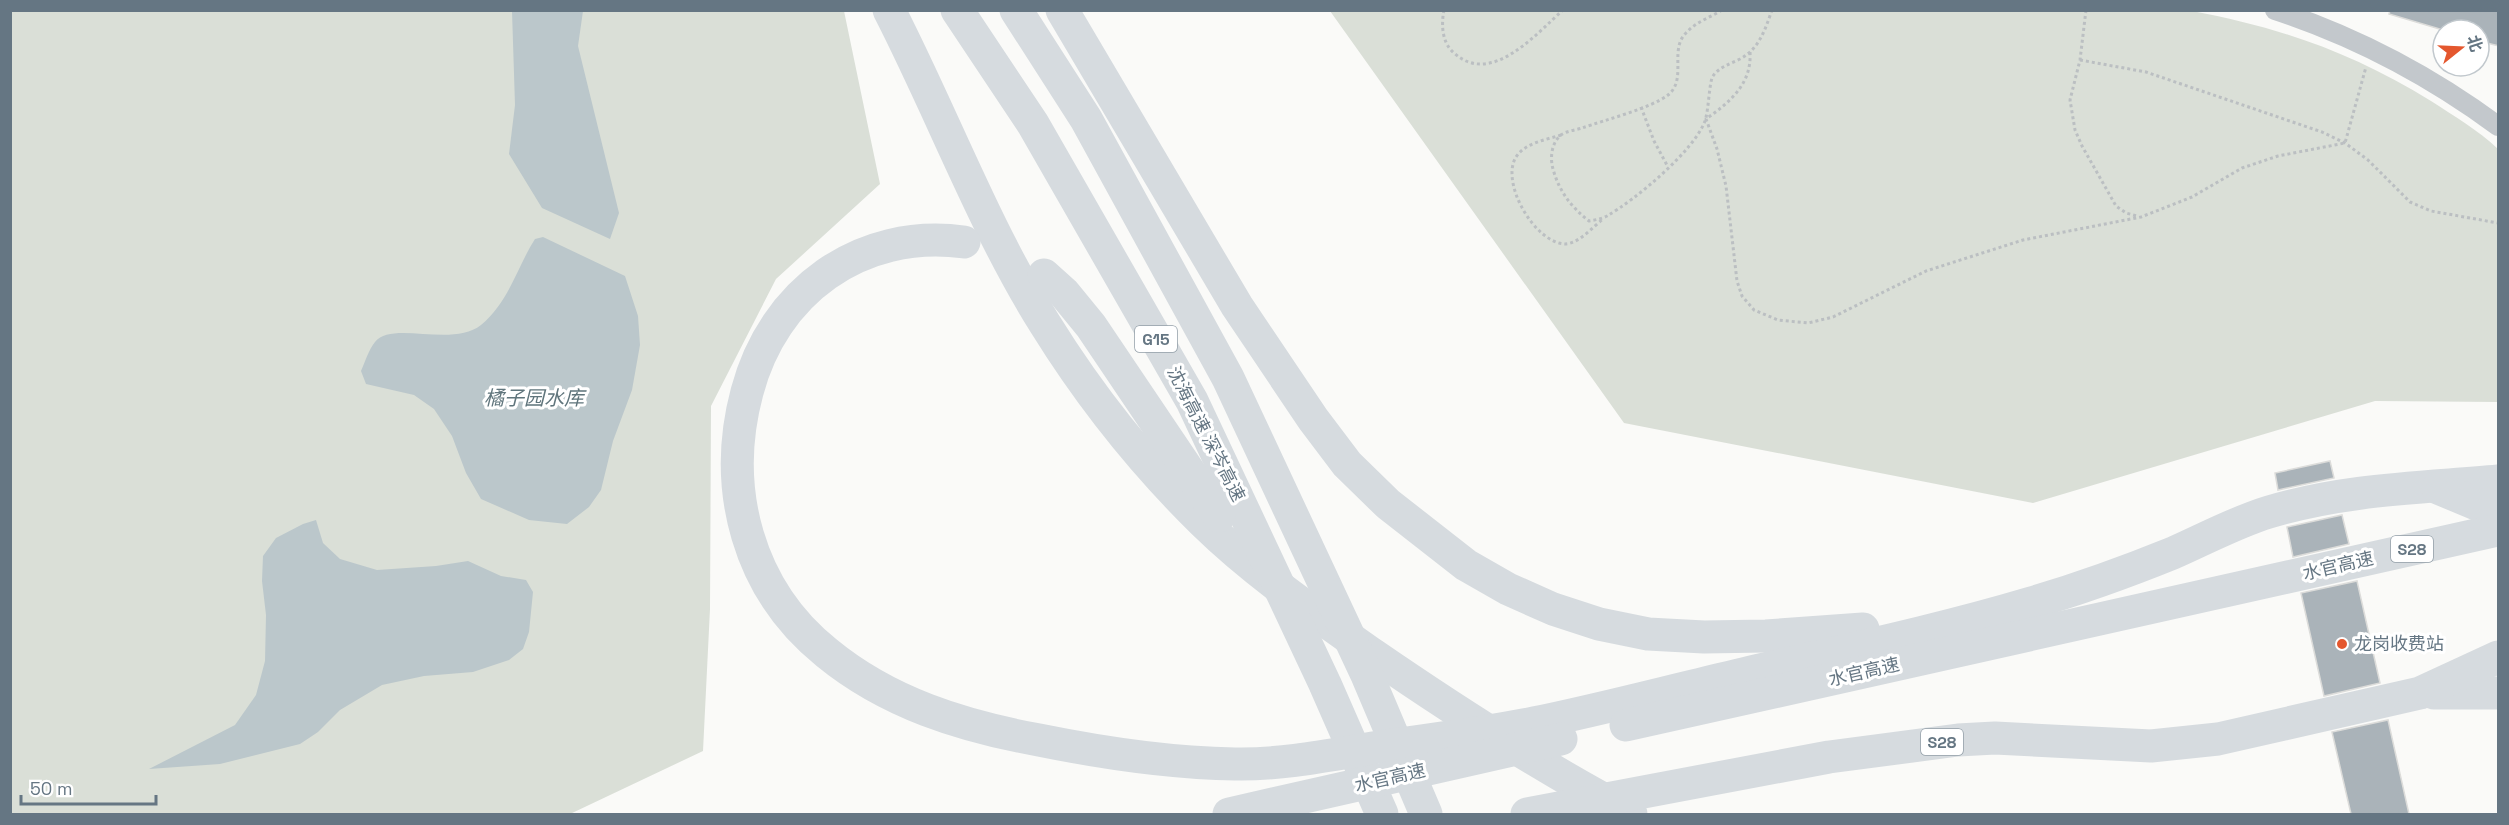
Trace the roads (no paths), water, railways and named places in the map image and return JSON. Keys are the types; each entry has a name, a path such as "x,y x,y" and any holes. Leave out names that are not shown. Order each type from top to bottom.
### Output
{"highway":[{"path":"889,10 983,207 1044,323 1074,368 1129,439 1202,521 1266,576 1324,620 1430,693 1576,785 1631,814"},
{"name":"沈海高速 深岑高速","path":"957,10 1033,124 1192,401 1321,675 1382,814"},
{"name":"G15","path":"1016,10 1086,119 1228,378 1367,675 1426,814"},
{"path":"1062,10 1237,306 1313,419 1347,464 1388,504 1466,565 1509,589 1553,609 1599,624 1648,634 1704,637 1766,636 1958,623"},
{"path":"964,242 944,239 916,240 862,254 837,266 814,284 792,305 774,327 760,353 741,412 737,470 745,529 767,586 803,634 834,660 901,701 932,713 992,732 1113,755 1232,764 1276,763 1532,724 1958,623 2031,603 2106,579 2247,519 2273,511 2351,493 2499,481"},
{"path":"1044,275 1064,293 1091,326 1126,376 1321,675"},
{"path":"2431,485 2499,513"},
{"name":"水官高速","path":"1229,814 2499,530"},
{"name":"S28","path":"1527,814 1828,757 1958,740 1995,738 2151,746 2188,744 2253,733 2420,693 2499,657"},
{"path":"2420,693 2499,693"}],"street":[{"path":"2275,10 2371,47 2447,90 2499,126"}],"water":[{"path":"512,11 583,11 578,46 619,213 610,239 542,208 509,154 515,105"},
{"name":"橘子园水库","path":"543,237 625,276 638,316 640,345 632,390 613,441 601,490 589,507 567,524 529,520 481,499 466,473 452,436 434,409 414,395 366,384 361,371 373,345 383,336 395,333 455,334 481,325 491,316 506,295 535,239"},
{"path":"316,520 323,543 340,559 377,570 436,566 468,561 501,576 526,580 533,592 529,632 523,649 509,660 473,672 424,676 382,685 340,710 318,732 300,744 220,764 149,769 235,725 256,695 265,661 266,615 262,581 263,556 276,538"}],"place":[{"name":"龙岗收费站","path":"2342,644"}]}
